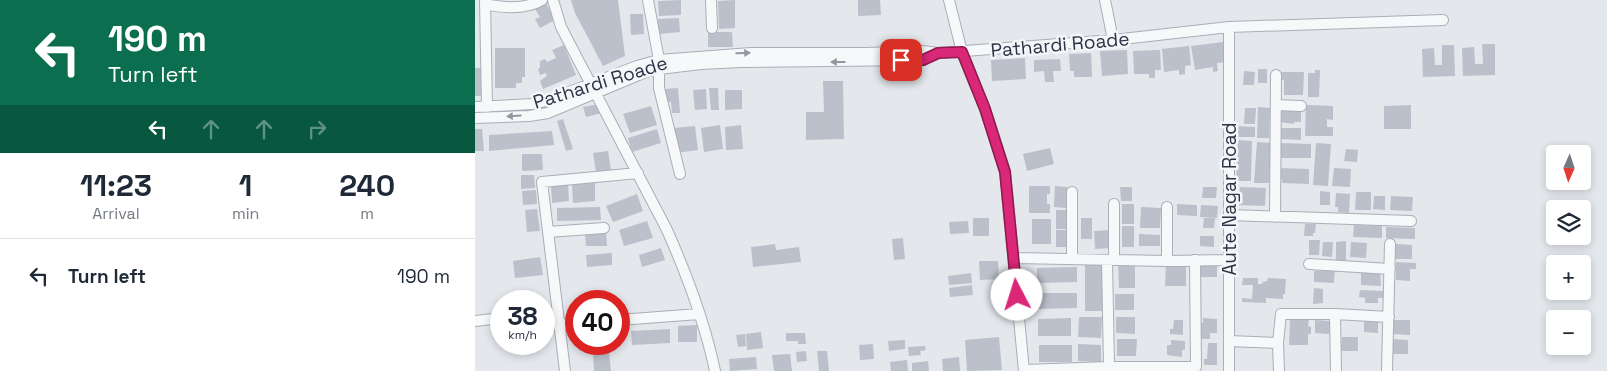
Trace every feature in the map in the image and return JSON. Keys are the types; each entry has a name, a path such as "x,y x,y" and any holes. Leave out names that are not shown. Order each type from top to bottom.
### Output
{"street":[{"path":"487,107 485,2 502,8 520,7 542,0"},
{"path":"553,0 561,27 667,230 709,341 715,371"},
{"path":"647,0 659,64 659,88 680,174"},
{"path":"711,0 712,28"},
{"path":"949,0 962,52 985,109 1005,172 1024,371 1109,367 1196,367 1195,260"},
{"path":"1105,0 1113,40"},
{"name":"Pathardi Roade","path":"475,107 546,102 595,89 646,72 659,64 744,53 962,52 1113,40 1229,27 1443,20"},
{"name":"Aute Nagar Road","path":"1229,27 1229,371"},
{"path":"1275,217 1276,75"},
{"path":"475,118 529,116 548,113 595,89"},
{"path":"1276,105 1301,106"},
{"path":"565,371 542,182 638,173"},
{"path":"1072,259 1073,192"},
{"path":"1109,367 1113,204"},
{"path":"1167,207 1167,261"},
{"path":"1229,215 1411,221"},
{"path":"548,232 604,228"},
{"path":"1387,371 1390,244"},
{"path":"1013,258 1167,261 1228,260"},
{"path":"1309,264 1390,269"},
{"path":"630,319 699,314"},
{"path":"1279,371 1278,343 1281,314 1389,317"},
{"path":"1335,314 1335,371"},
{"path":"475,321 490,319"},
{"path":"559,326 565,325"},
{"path":"1229,341 1278,343"}],"building":[{"path":"571,0 618,0 625,56 603,66 575,13"},
{"path":"681,0 681,15 659,16 658,1"},
{"path":"735,0 735,28 719,29 718,1"},
{"path":"858,0 880,0 881,15 858,16"},
{"path":"546,3 555,20 540,28 535,19 540,17 535,9"},
{"path":"630,14 643,14 644,34 631,35"},
{"path":"679,18 680,32 659,34 658,19"},
{"path":"708,32 732,32 733,47 708,47"},
{"path":"1223,42 1226,62 1217,63 1218,71 1213,72 1213,67 1195,70 1191,46"},
{"path":"1482,44 1495,44 1495,75 1463,76 1462,48 1474,47 1475,64 1483,64"},
{"path":"564,45 576,75 543,89 540,81 547,76 546,73 540,75 538,69 540,68 540,61 545,59 547,62 556,58 552,50"},
{"path":"1442,45 1454,45 1455,76 1423,77 1422,49 1434,48 1435,65 1442,65"},
{"path":"1189,46 1191,65 1185,66 1185,74 1179,75 1179,70 1164,72 1162,49"},
{"path":"495,48 525,48 525,77 522,77 522,83 516,83 516,88 495,88"},
{"path":"1127,50 1128,74 1102,76 1100,51"},
{"path":"1160,50 1161,70 1155,70 1155,78 1149,78 1149,74 1134,74 1133,51"},
{"path":"1091,53 1092,77 1074,77 1074,71 1070,71 1069,54"},
{"path":"1025,58 1026,79 992,81 991,60"},
{"path":"1060,59 1061,71 1053,71 1054,82 1045,82 1044,71 1034,72 1034,60"},
{"path":"475,68 481,68 482,96 475,96"},
{"path":"1258,69 1267,69 1267,83 1258,83"},
{"path":"1315,70 1320,70 1319,97 1308,97 1308,73 1315,73"},
{"path":"1244,71 1255,72 1254,85 1243,85"},
{"path":"1279,72 1304,72 1303,95 1284,95 1284,80 1279,80"},
{"path":"823,81 843,81 844,139 806,140 806,112 824,112"},
{"path":"678,88 680,113 672,113 671,102 666,102 665,89"},
{"path":"709,88 718,88 719,110 711,110"},
{"path":"706,89 707,109 695,110 693,90"},
{"path":"725,90 742,90 742,109 725,110"},
{"path":"599,104 602,113 586,117 583,107"},
{"path":"1306,105 1333,106 1333,120 1327,119 1327,127 1333,127 1333,136 1305,136"},
{"path":"1411,105 1411,129 1384,129 1384,106"},
{"path":"651,106 657,125 630,133 623,114"},
{"path":"1258,107 1270,108 1269,138 1257,138"},
{"path":"1245,108 1256,108 1255,124 1244,124"},
{"path":"1281,108 1301,108 1301,122 1294,122 1294,124 1280,122"},
{"path":"563,119 573,149 566,151 557,121"},
{"path":"720,125 723,149 704,152 701,128"},
{"path":"741,125 743,149 726,150 725,127"},
{"path":"695,126 698,150 676,153 674,128"},
{"path":"1236,126 1255,127 1255,137 1236,137"},
{"path":"1280,128 1301,128 1301,140 1280,139"},
{"path":"475,129 482,129 484,151 475,151"},
{"path":"657,129 661,143 632,152 628,138"},
{"path":"552,131 554,145 489,151 489,135"},
{"path":"1238,140 1252,141 1251,181 1236,181"},
{"path":"1257,142 1271,143 1269,183 1254,183"},
{"path":"1280,143 1311,144 1311,158 1280,158"},
{"path":"1316,143 1331,144 1328,186 1313,185"},
{"path":"1050,148 1054,164 1027,171 1023,154"},
{"path":"1346,149 1358,150 1357,162 1344,161"},
{"path":"608,151 611,170 596,172 593,153"},
{"path":"522,154 542,154 543,170 522,171"},
{"path":"1278,168 1309,169 1309,184 1282,183 1282,179 1278,179"},
{"path":"1334,168 1351,169 1350,187 1332,186"},
{"path":"521,175 534,175 535,188 521,189"},
{"path":"595,183 595,201 573,203 572,184"},
{"path":"568,184 569,201 552,203 551,185"},
{"path":"1029,186 1050,186 1050,194 1047,194 1047,204 1050,204 1050,213 1029,213"},
{"path":"1055,186 1067,187 1066,208 1054,207"},
{"path":"1120,187 1132,187 1132,201 1121,201"},
{"path":"1203,187 1217,187 1216,198 1202,198"},
{"path":"1240,187 1266,188 1265,206 1239,205"},
{"path":"536,190 537,204 523,205 522,191"},
{"path":"1320,191 1330,192 1330,205 1320,205"},
{"path":"1356,192 1371,192 1371,210 1355,210"},
{"path":"1336,193 1350,194 1349,213 1338,212 1338,207 1335,207"},
{"path":"637,194 643,211 613,222 606,206"},
{"path":"1374,196 1385,196 1385,210 1373,209"},
{"path":"1391,196 1413,197 1412,211 1390,210"},
{"path":"1122,204 1134,204 1134,224 1122,224"},
{"path":"1177,204 1197,205 1197,216 1177,215"},
{"path":"1201,205 1218,206 1217,218 1200,217"},
{"path":"600,207 601,220 557,221 557,208"},
{"path":"1141,207 1161,208 1160,228 1140,228"},
{"path":"537,209 540,231 527,232 525,210"},
{"path":"1056,210 1068,210 1068,229 1056,229"},
{"path":"973,218 989,218 989,236 973,236"},
{"path":"1081,218 1092,218 1092,239 1081,239"},
{"path":"1204,218 1215,218 1214,228 1203,228"},
{"path":"1032,219 1051,219 1051,244 1032,244"},
{"path":"647,221 653,238 624,246 619,230"},
{"path":"968,221 969,233 950,234 949,222"},
{"path":"1305,224 1316,224 1313,236 1304,236"},
{"path":"1354,225 1382,226 1382,238 1353,237"},
{"path":"1122,226 1134,226 1134,247 1122,247"},
{"path":"1386,227 1415,228 1415,239 1386,238"},
{"path":"1056,230 1068,230 1068,244 1066,247 1056,247"},
{"path":"1111,230 1111,248 1095,249 1094,231"},
{"path":"606,231 607,246 586,246 585,233"},
{"path":"1139,234 1160,235 1160,246 1139,246"},
{"path":"1200,236 1214,236 1214,247 1200,246"},
{"path":"903,238 905,259 894,260 892,239"},
{"path":"1309,240 1320,240 1319,255 1309,255"},
{"path":"1346,241 1346,261 1336,261 1336,242"},
{"path":"1323,242 1333,242 1332,257 1322,256"},
{"path":"1351,242 1367,243 1366,258 1350,257"},
{"path":"775,244 776,250 799,247 801,262 753,267 751,247"},
{"path":"1396,244 1412,245 1412,259 1395,259"},
{"path":"661,248 665,260 642,267 639,255"},
{"path":"612,253 612,265 587,267 586,255"},
{"path":"540,257 543,275 515,278 513,261"},
{"path":"979,261 998,261 999,279 980,280"},
{"path":"1396,262 1416,263 1416,269 1410,269 1410,281 1396,280"},
{"path":"1085,263 1102,263 1102,311 1085,311"},
{"path":"1166,264 1186,264 1186,286 1165,286"},
{"path":"1199,264 1217,264 1217,277 1199,277"},
{"path":"1118,265 1135,265 1135,288 1119,288"},
{"path":"1077,267 1077,282 1037,283 1037,268"},
{"path":"1323,267 1335,267 1334,283 1314,282 1314,271 1322,271"},
{"path":"1380,269 1381,286 1361,285 1361,272"},
{"path":"971,273 972,283 949,285 948,276"},
{"path":"1243,278 1258,278 1258,284 1267,281 1268,278 1286,279 1283,299 1266,298 1266,303 1242,302 1242,298 1252,299 1253,285 1242,285"},
{"path":"972,285 973,295 950,297 949,288"},
{"path":"1314,288 1323,289 1323,303 1313,304"},
{"path":"1360,290 1383,291 1383,298 1378,298 1378,303 1365,303 1365,298 1359,297"},
{"path":"1037,293 1077,293 1077,308 1038,309"},
{"path":"1115,294 1134,294 1134,310 1115,310"},
{"path":"1079,317 1102,317 1101,338 1078,337"},
{"path":"1116,317 1135,317 1135,334 1116,333"},
{"path":"1071,318 1071,336 1038,336 1038,319"},
{"path":"1203,318 1217,319 1217,333 1210,333 1210,339 1198,339 1199,323 1203,323"},
{"path":"1364,318 1378,319 1378,333 1364,332"},
{"path":"1290,319 1309,319 1308,326 1311,327 1311,334 1308,334 1308,345 1289,345"},
{"path":"1174,320 1183,320 1183,335 1170,334 1170,329 1173,329"},
{"path":"1315,320 1330,321 1329,334 1315,333"},
{"path":"1394,320 1410,320 1410,335 1393,334"},
{"path":"697,325 697,342 678,342 678,326"},
{"path":"670,329 670,343 632,345 631,331"},
{"path":"761,332 763,348 747,350 746,334"},
{"path":"786,333 805,333 806,344 798,344 798,341 786,341"},
{"path":"745,334 746,346 738,347 736,335"},
{"path":"999,337 1002,370 967,371 965,340"},
{"path":"1342,337 1358,337 1358,351 1341,351"},
{"path":"1117,339 1137,339 1136,356 1117,356"},
{"path":"1392,339 1408,340 1408,354 1391,354"},
{"path":"905,340 905,349 889,351 888,341"},
{"path":"1171,340 1185,341 1185,350 1182,350 1182,357 1167,355 1167,345 1171,345"},
{"path":"1208,343 1217,343 1217,365 1204,365 1204,359 1207,359"},
{"path":"873,344 874,359 860,360 859,345"},
{"path":"1078,344 1101,345 1101,362 1078,361"},
{"path":"1039,345 1072,345 1072,362 1039,362"},
{"path":"925,346 926,350 920,351 921,355 909,356 908,347"},
{"path":"806,351 807,361 797,362 796,352"},
{"path":"817,351 827,351 829,371 819,371"},
{"path":"790,354 792,371 774,371 772,355"},
{"path":"593,355 609,355 611,371 594,371"},
{"path":"756,357 757,369 730,371 729,359"},
{"path":"959,357 960,371 943,371 942,359"},
{"path":"907,360 908,371 891,371 890,362"},
{"path":"928,361 929,371 912,371 912,363"}],"route":[{"path":"901,60 923,60 938,53 962,52 985,109 1005,172 1017,295"}]}
